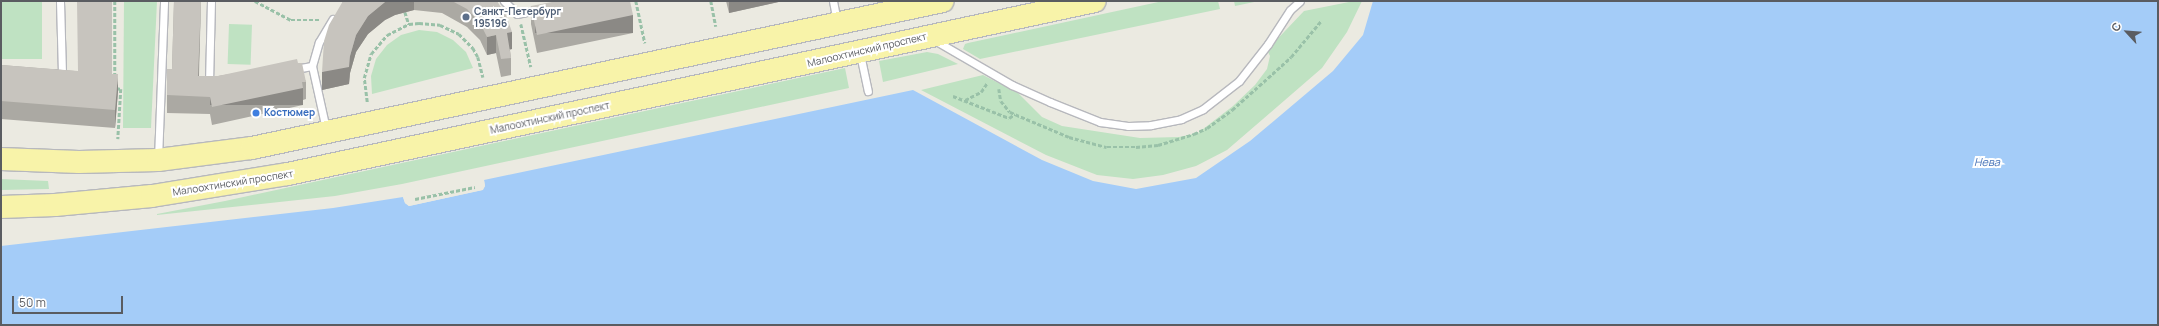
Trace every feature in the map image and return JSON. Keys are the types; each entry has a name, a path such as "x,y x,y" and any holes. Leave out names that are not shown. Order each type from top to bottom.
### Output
{"main road":[{"path":"1,159 79,162 158,160 252,148 943,1"},
{"name":"Малоохтинский проспект","path":"1,207 54,205 152,196 234,184 288,174 1095,1"}],"lane":[{"path":"47,72 62,73 60,1"},
{"path":"158,160 164,1"},
{"path":"212,1 209,81 222,84"},
{"path":"504,1 518,14 547,8"},
{"path":"833,1 838,23"},
{"path":"927,36 1012,86 1100,122 1128,126 1152,125 1181,119 1204,109 1239,81 1268,44 1290,10 1300,1"},
{"path":"326,132 312,66 320,42 335,17"},
{"path":"860,52 868,91"},
{"path":"289,70 312,66"}],"path":[{"path":"115,1 115,88 121,89 118,139"},
{"path":"255,1 291,20 335,17"},
{"path":"636,1 645,43"},
{"path":"711,1 716,27"},
{"path":"405,12 409,24"},
{"path":"518,14 531,67"},
{"path":"965,100 981,92 989,82 997,76 1001,101 1006,108 1015,114 1069,137 1096,145 1136,147 1158,145 1183,138 1207,128 1232,110 1291,56 1321,21"},
{"path":"367,102 364,78 371,54 387,35 409,24 424,23 440,25 458,34 470,44 478,57 483,77"},
{"path":"953,96 1009,118 1015,114"},
{"path":"415,199 475,187"}],"green space":[{"path":"1,1 42,1 42,59 1,59"},
{"path":"124,1 157,1 151,128 123,128"},
{"path":"1163,1 1218,1 1220,9 980,59 963,49 965,44 968,43"},
{"path":"1234,1 1259,1 1235,6"},
{"path":"1354,1 1362,1 1347,32 1322,68 1227,150 1196,166 1163,175 1133,179 1097,175 1046,155 921,90 983,75 1018,93 1042,117 1062,126 1140,138 1179,137 1198,133 1233,106 1255,85 1267,69 1270,56 1267,50 1304,11"},
{"path":"229,24 252,25 251,65 228,64"},
{"path":"419,30 437,32 453,40 466,52 473,68 372,94 371,76 376,59 387,45 401,35"},
{"path":"927,52 938,54 958,64 883,82 879,61"},
{"path":"845,68 849,88 402,184 335,196 157,215 157,214 225,201"},
{"path":"1,179 48,181 49,189 1,190"}],"water":[{"name":"Нева","path":"1373,1 2158,1 2158,325 1,325 1,246 333,208 403,197 405,203 409,206 482,190 485,186 484,180 913,90 1042,160 1093,181 1136,189 1196,178 1250,141 1333,71 1363,35"}],"pier":[{"path":"482,180 484,180 485,186 483,190 409,206 405,203 403,197 405,197 409,204 482,188"}],"building":[{"path":"77,1 112,1 112,74 118,74 115,110 1,101 1,65 78,71"},
{"path":"174,1 201,1 198,76 218,76 297,59 298,63 302,63 306,82 302,82 303,88 212,107 210,97 167,95 167,69 172,69"},
{"path":"343,1 388,1 368,16 356,35 350,56 349,67 322,72 324,41 329,25"},
{"path":"452,1 497,1 506,15 512,32 507,33 511,58 501,59 496,35 487,37 480,23 467,9"},
{"path":"557,1 630,1 633,15 537,35 531,6"}],"place":[{"name":"Санкт-Петербург 195196","path":"466,17"},
{"name":"Костюмер","path":"256,113"}]}
